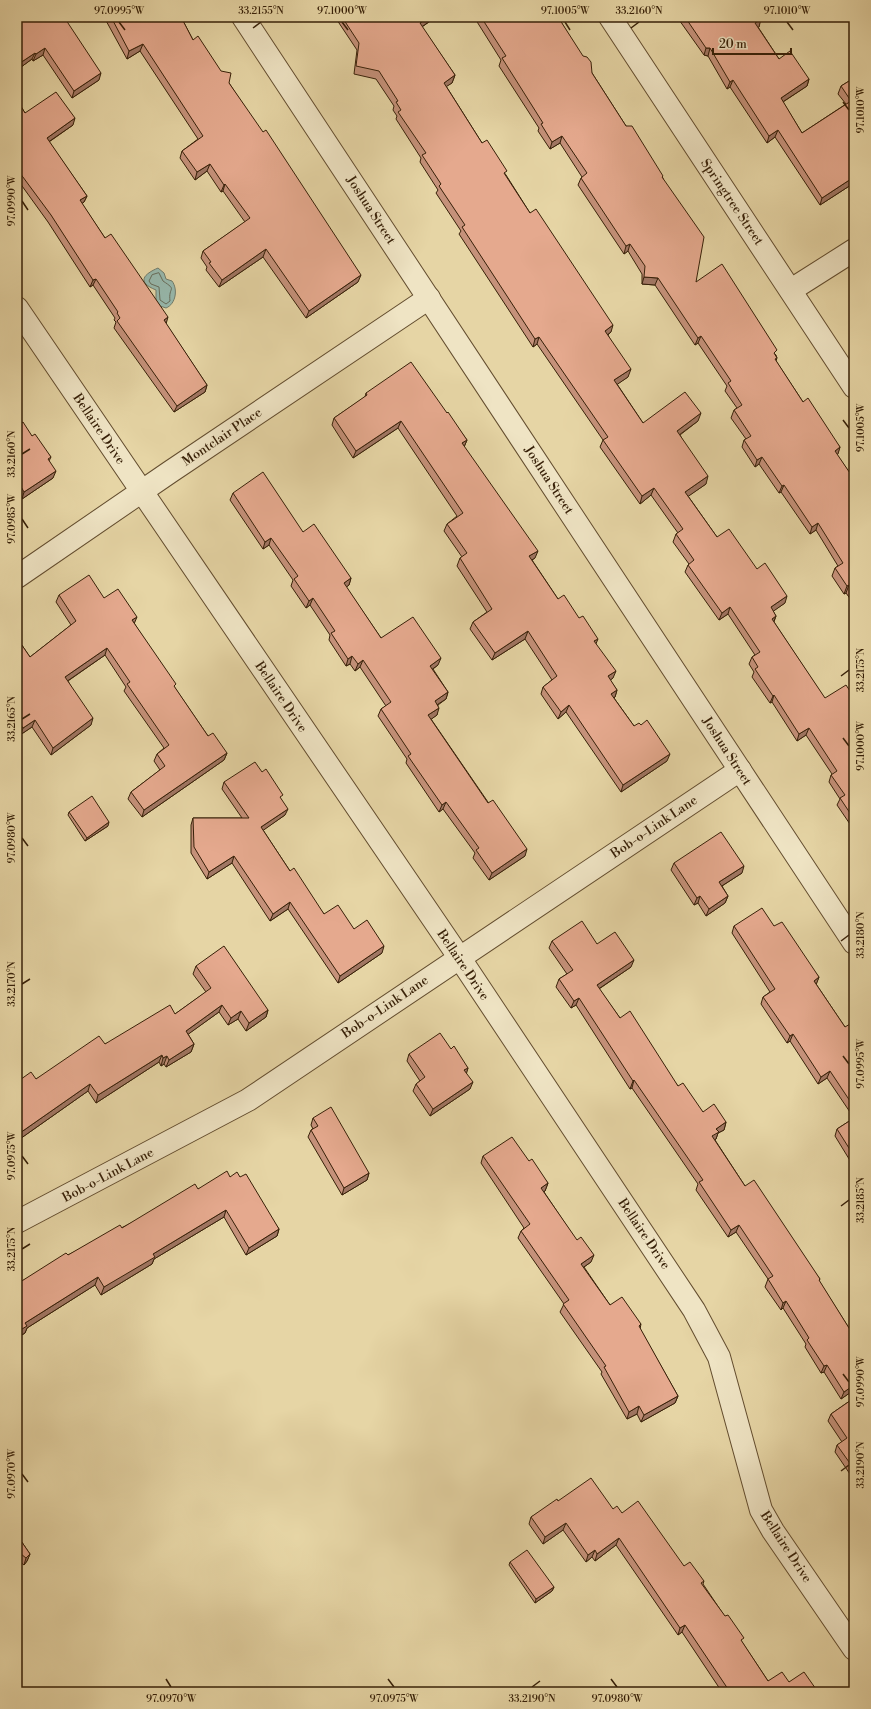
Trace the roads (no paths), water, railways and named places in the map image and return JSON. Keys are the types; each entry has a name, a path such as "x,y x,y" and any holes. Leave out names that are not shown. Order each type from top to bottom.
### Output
{"street":[{"name":"Joshua Street","path":"243,17 854,943"},
{"name":"Springtree Street","path":"610,17 854,386"},
{"path":"791,290 854,250"},
{"name":"Montclair Place","path":"17,577 429,298"},
{"name":"Bellaire Drive","path":"17,308 459,957 706,1329 723,1368 761,1510 773,1531 854,1648"},
{"name":"Bob-o-Link Lane","path":"17,1222 248,1100 459,957 740,770"}],"water":[{"path":"158,268 164,273 166,279 172,281 175,288 174,300 166,308 160,306 156,300 156,290 144,281 146,275"}]}
